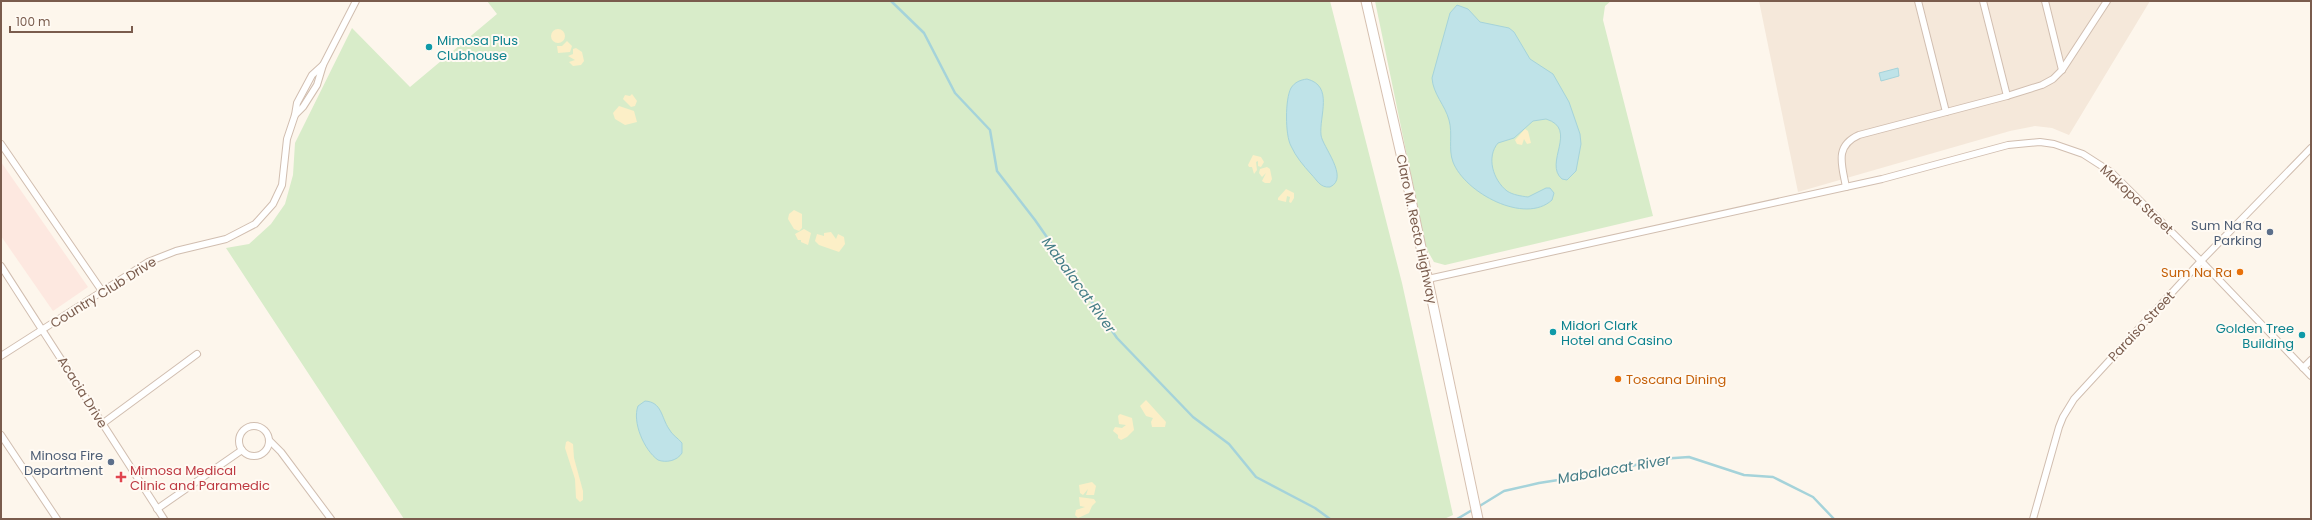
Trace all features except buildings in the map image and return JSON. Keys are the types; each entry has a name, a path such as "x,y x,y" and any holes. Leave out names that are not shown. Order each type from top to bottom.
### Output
{"main road":[{"name":"Claro M. Recto Highway","path":"1366,1 1428,279 1478,519"}],"street":[{"path":"295,115 303,108 317,85 323,65 356,1"},
{"path":"1918,1 1946,112"},
{"path":"1982,1 2007,96"},
{"path":"2044,1 2062,70"},
{"path":"1846,187 1841,159 1843,148 1849,140 1859,135 2007,96 2042,85 2053,79 2062,70 2108,1"},
{"name":"Country Club Drive","path":"1,356 102,291 162,256 226,239 255,224 273,204 282,186 287,139 295,115 296,103 312,75 323,65"},
{"name":"Makopa Street","path":"1428,279 1846,187 2008,145 2040,142 2054,144 2083,154 2111,172 2201,261 2311,376"},
{"path":"1,144 102,291"},
{"name":"Paraiso Street","path":"2034,517 2059,427 2068,407 2201,261 2311,148"},
{"name":"Acacia Drive","path":"1,266 164,519"},
{"path":"102,424 197,354"},
{"path":"2303,368 2311,360"},
{"path":"269,440 267,450 259,456 250,456 242,450 241,435 252,427 262,428 269,440 279,449 331,519"},
{"path":"1,435 57,519"},
{"path":"157,509 242,450"}],"shaded area":[{"path":"1759,1 2150,1 2069,135 2052,128 2035,126 2010,131 1798,192"},
{"path":"1,162 88,287 53,311 1,236"}],"green space":[{"path":"487,1 1330,1 1402,283 1453,515 1444,519 404,519 226,248 249,244 271,224 285,204 293,175 295,143 352,28 410,87 497,14"},
{"path":"1375,1 1611,1 1605,6 1603,20 1653,216 1445,265 1434,262 1426,248"}],"sand":[{"path":"558,29 563,31 565,36 563,41 558,43 553,41 551,36 553,31"},
{"path":"567,41 572,46 570,52 558,53 557,46 562,46"},
{"path":"576,48 582,52 584,61 581,65 573,66 569,62 575,60 568,56 573,54 573,49"},
{"path":"632,94 637,101 635,106 631,107 623,99 625,95 630,96"},
{"path":"619,106 634,111 637,122 625,125 615,119 613,113"},
{"path":"1525,129 1528,131 1531,143 1527,144 1524,139 1522,145 1517,144 1515,140"},
{"path":"1253,155 1261,157 1264,162 1261,167 1258,166 1258,161 1256,162 1257,170 1254,174 1252,167 1249,167 1248,165"},
{"path":"1267,167 1270,169 1272,179 1270,183 1265,183 1262,181 1266,173 1262,177 1259,173 1260,169"},
{"path":"1286,189 1294,193 1294,198 1291,203 1289,202 1290,197 1287,196 1286,202 1278,200"},
{"path":"794,210 802,214 802,228 799,231 794,229 788,219 789,214"},
{"path":"804,229 811,233 808,245 801,242 801,240 798,240 795,234"},
{"path":"831,232 836,239 838,234 844,237 845,244 839,252 819,245 815,241 817,234 824,236 824,233"},
{"path":"1146,400 1166,422 1165,427 1152,427 1151,422 1153,418 1146,416 1140,406"},
{"path":"1120,414 1132,418 1134,430 1127,437 1121,440 1113,431 1115,427 1122,428 1126,425 1119,424 1118,416"},
{"path":"568,441 573,444 574,458 583,491 583,500 580,502 576,498 575,479 565,448 566,442"},
{"path":"1092,482 1096,486 1094,495 1086,495 1088,489 1083,495 1080,493 1079,485"},
{"path":"1079,497 1094,499 1096,502 1092,506 1089,513 1078,518 1075,515 1076,510 1085,507 1080,506"}],"water":[{"path":"1457,5 1468,9 1480,22 1509,28 1514,32 1530,59 1553,74 1569,102 1580,134 1581,144 1576,171 1567,180 1562,179 1557,172 1556,164 1561,138 1560,130 1555,124 1546,119 1533,121 1514,138 1498,143 1492,155 1495,175 1507,191 1528,197 1546,188 1550,188 1554,193 1552,200 1540,207 1527,209 1512,207 1497,202 1482,194 1470,185 1460,174 1453,162 1449,120 1437,94 1432,78 1450,13"},
{"path":"1898,68 1899,76 1881,81 1879,73"},
{"path":"1307,79 1315,83 1320,88 1323,95 1321,135 1336,169 1337,177 1335,183 1330,187 1321,185 1317,181 1297,157 1289,141 1286,117 1289,93 1291,88 1296,83"},
{"path":"645,401 651,402 658,407 670,431 682,443 682,453 674,460 658,460 648,450 640,435 637,420 638,406"}],"waterway":[{"name":"Mabalacat River","path":"891,1 924,33 955,93 990,130 997,171 1035,220 1117,338 1193,417 1229,444 1256,477 1315,508 1330,519"},
{"name":"Mabalacat River","path":"1478,507 1504,491 1539,483 1603,473 1660,459 1689,457 1744,475 1773,477 1813,497 1834,519"},
{"name":"Mabalacat River","path":"1457,519 1474,509"}],"place":[{"name":"Mimosa Plus Clubhouse","path":"429,47"},
{"name":"Sum Na Ra Parking","path":"2270,232"},
{"name":"Sum Na Ra","path":"2240,272"},
{"name":"Midori Clark Hotel and Casino","path":"1553,332"},
{"name":"Golden Tree Building","path":"2302,335"},
{"name":"Toscana Dining","path":"1618,379"},
{"name":"Minosa Fire Department","path":"111,462"},
{"name":"Mimosa Medical Clinic and Paramedic","path":"121,477"}]}
